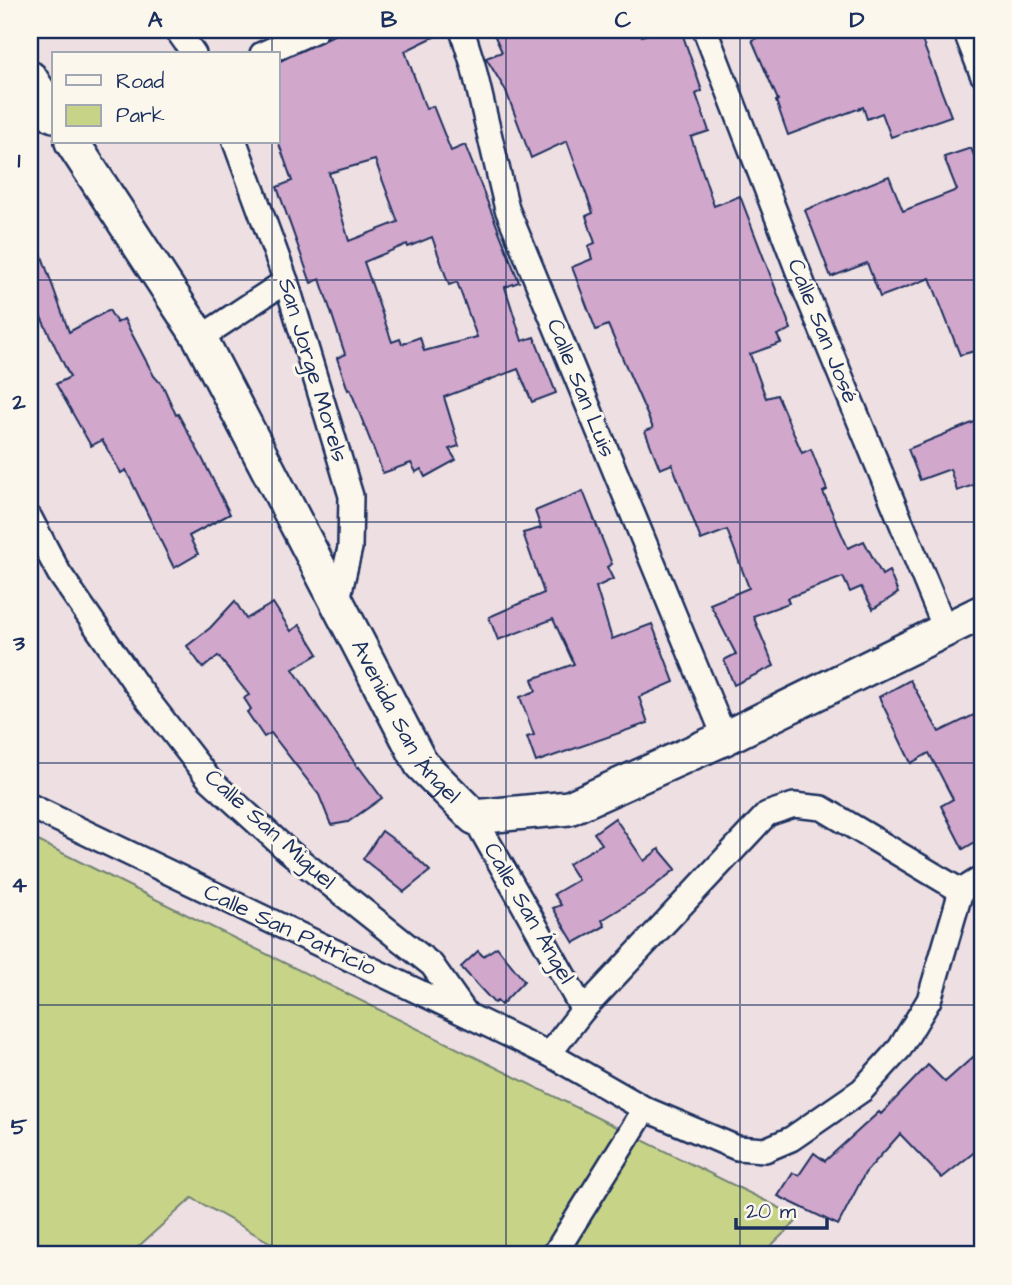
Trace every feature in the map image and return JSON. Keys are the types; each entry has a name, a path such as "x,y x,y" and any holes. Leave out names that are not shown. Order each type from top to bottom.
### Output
{"street":[{"path":"177,30 193,52"},
{"path":"266,52 316,30"},
{"name":"Calle San Luis","path":"462,30 473,65 507,209 725,738"},
{"name":"Calle San José","path":"705,30 806,292 946,631"},
{"path":"965,30 982,71"},
{"path":"30,78 52,112"},
{"name":"Avenida San Ángel","path":"73,144 200,338 421,764 474,817 569,808 725,738 982,612"},
{"name":"San Jorge Morels","path":"235,144 286,281 351,496 350,548 337,604"},
{"path":"200,338 286,281"},
{"name":"Calle San Miguel","path":"30,517 59,573 137,686 209,779 288,850 432,965 466,1014"},
{"path":"549,1054 583,1010 767,814 794,805 822,807 961,891 982,878"},
{"name":"Calle San Patricio","path":"30,806 549,1054 645,1109 737,1148 765,1150 791,1139 862,1090 900,1048 929,1000 961,891"},
{"name":"Calle San Ángel","path":"474,817 583,1010"},
{"path":"554,1255 645,1109"}],"green space":[{"path":"30,837 800,1218 761,1255 292,1255 192,1198 129,1255 30,1255"}],"building":[{"path":"344,30 448,30 405,51 426,109 433,106 451,151 465,145 519,282 505,287 522,341 534,337 556,393 532,402 518,369 444,397 459,446 449,449 456,460 425,477 421,469 416,472 411,463 383,473 337,358 345,354 320,279 311,283 277,187 292,181 279,144 280,61","holes":["375,160 398,222 349,241 329,173","432,237 449,285 457,282 477,337 424,351 420,337 402,344 400,339 392,342 364,262"]},
{"path":"492,30 640,30 642,36 660,30 681,30 702,91 696,94 709,131 691,137 714,206 740,196 791,329 777,335 781,343 750,354 766,398 777,395 802,453 811,449 827,490 823,492 848,548 864,541 882,575 889,571 898,593 873,609 861,587 850,592 843,577 787,598 789,603 753,616 774,666 734,685 724,660 736,654 710,604 749,588 727,530 701,540 672,464 660,469 645,431 653,428 608,325 596,330 572,267 592,259 588,246 595,243 586,216 593,213 567,141 531,158 506,91 486,58 502,52"},
{"path":"776,30 918,30 951,116 891,137 882,113 867,119 863,107 788,135 776,101 778,100 752,40"},
{"path":"971,148 982,174 982,349 960,355 930,278 880,297 867,263 831,277 805,210 889,176 903,211 957,190 944,157"},
{"path":"33,231 69,332 109,310 117,323 124,319 154,376 163,386 230,514 189,536 198,554 174,568 126,470 121,473 102,440 91,446 56,384 70,377 37,309 30,313 30,232"},
{"path":"982,419 982,482 957,491 950,469 920,480 908,449"},
{"path":"583,491 612,564 607,567 613,579 596,587 612,639 652,624 674,682 639,697 648,723 536,762 527,737 534,735 520,697 536,691 532,679 574,664 553,619 498,640 489,617 544,593 523,533 541,528 535,511"},
{"path":"235,601 246,619 273,603 291,631 300,625 318,654 293,669 358,768 382,798 348,822 331,825 319,795 271,733 264,737 247,712 251,709 244,698 249,695 218,656 203,668 187,646 210,628"},
{"path":"910,680 939,732 982,711 982,838 963,849 941,806 953,799 929,753 911,763 879,697"},
{"path":"615,818 644,861 659,849 676,869 644,894 602,920 605,926 574,943 553,908 561,905 554,894 578,880 568,864 602,844 594,833"},
{"path":"382,831 430,871 404,892 363,859"},
{"path":"497,947 524,981 501,1005 497,1001 494,1003 461,967 478,951 483,956"},
{"path":"982,1049 982,1146 942,1178 900,1134 865,1173 838,1225 778,1196 793,1173 799,1175 814,1153 825,1161 879,1112 881,1114 928,1065 945,1082"}]}
